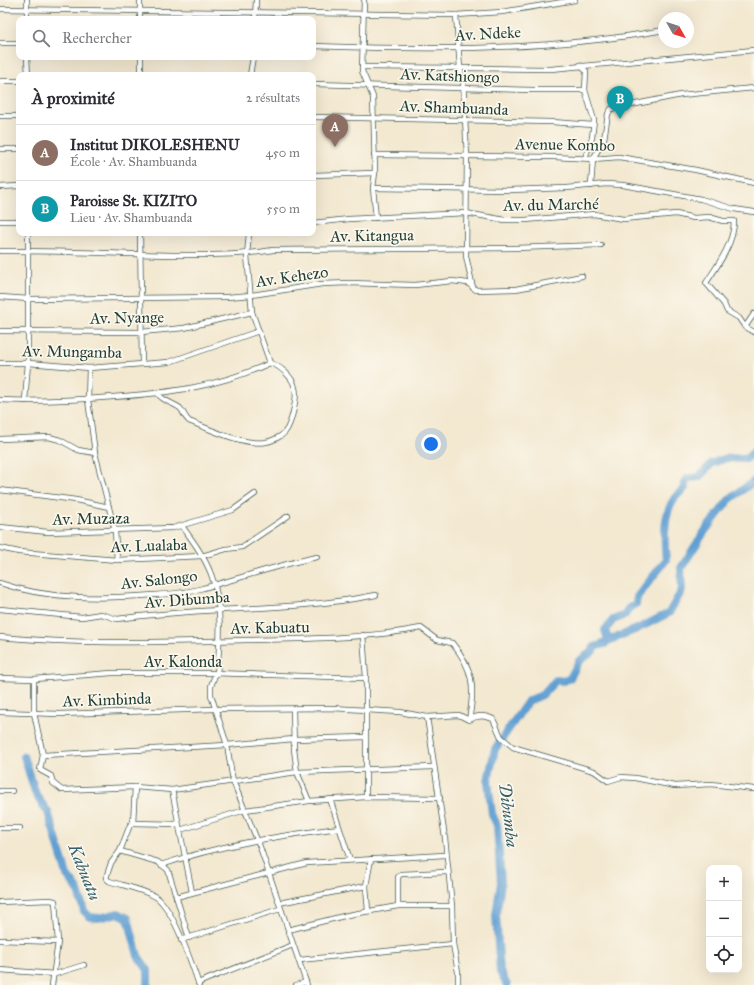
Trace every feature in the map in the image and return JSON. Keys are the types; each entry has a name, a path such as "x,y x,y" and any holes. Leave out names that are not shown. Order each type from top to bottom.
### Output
{"street":[{"path":"27,0 27,16"},
{"path":"140,0 140,16"},
{"path":"256,0 256,13"},
{"path":"364,0 362,67 367,86 373,97 375,173 373,188 376,218"},
{"path":"0,9 456,15 502,12 574,0"},
{"path":"456,15 463,89 467,156 465,189 466,256 473,288"},
{"name":"Av. Ndeke","path":"316,46 363,48 459,48 554,43 658,31"},
{"path":"0,43 16,43"},
{"path":"362,67 551,69 580,65 664,60 754,50"},
{"path":"26,60 28,72"},
{"path":"141,60 141,72"},
{"path":"250,72 252,60"},
{"path":"580,65 586,72 586,90 594,126 592,138 585,158"},
{"path":"0,80 16,81"},
{"name":"Av. Katshiongo","path":"316,84 463,89 586,90"},
{"path":"591,186 593,159 604,139 608,114 612,109 681,95 754,88"},
{"path":"0,116 16,116"},
{"name":"Av. Shambuanda","path":"316,117 552,122 594,126"},
{"path":"0,150 16,149"},
{"name":"Avenue Kombo","path":"374,155 593,159 619,157 696,170 754,183"},
{"path":"316,175 375,173"},
{"path":"373,188 567,188 623,185 701,199 734,209 754,212"},
{"path":"0,187 16,186"},
{"name":"Av. du Marché","path":"316,223 466,213 505,220 594,214 623,219 676,214 694,218 709,217 723,221 734,221 734,228 725,252 706,283 724,304 727,311 740,318 746,327"},
{"path":"0,221 16,221"},
{"path":"25,401 28,363 28,236"},
{"path":"140,236 142,364"},
{"path":"249,236 247,254 252,295 252,312 270,363"},
{"name":"Av. Kitangua","path":"0,251 29,250 140,255 247,254 273,250 601,245"},
{"name":"Av. Kehezo","path":"0,297 29,299 228,297 252,295 322,284 415,285 452,281 468,283 473,288 485,291 516,289 582,276"},
{"name":"Av. Nyange","path":"0,331 141,332 184,328 252,312"},
{"path":"754,314 746,327 754,332"},
{"name":"Av. Mungamba","path":"0,363 28,363 89,368 169,362 259,331"},
{"path":"0,400 88,400 158,394 232,378 270,363 279,366 292,380 296,393 287,428 284,433 271,441 264,443 235,438 189,421 184,417 181,409 163,399 158,394"},
{"path":"89,368 88,400 95,453 115,531 117,560"},
{"path":"0,439 49,438 60,440 78,450 95,453"},
{"path":"0,490 109,506"},
{"name":"Av. Muzaza","path":"0,527 48,532 115,531 182,526 233,510 256,494"},
{"name":"Av. Lualaba","path":"0,548 34,553 117,560 202,556 226,548 242,546 288,516"},
{"path":"182,526 202,556 214,584 218,611 219,641 217,674 215,675 211,686 211,695 228,745 233,781 256,839 293,945 300,960 306,983 296,985"},
{"name":"Av. Salongo","path":"0,583 34,591 93,597 178,593 261,570 317,557"},
{"name":"Av. Dibumba","path":"0,609 82,617 101,614 117,619 339,602 376,595"},
{"name":"Av. Kabuatu","path":"0,637 50,641 219,641 308,639 363,635 421,628 437,640 452,643 465,664 472,682 473,697 469,720"},
{"path":"363,635 366,678 366,797"},
{"name":"Av. Kalonda","path":"0,678 34,679 112,673 366,678"},
{"path":"34,679 34,713 43,754 40,770 51,776 53,783 60,789 135,787 172,790 297,772 434,767"},
{"name":"Av. Kimbinda","path":"0,712 34,713 215,709 365,709 427,717 459,714 469,720"},
{"path":"293,709 297,772 309,801"},
{"path":"427,717 440,798 445,854 452,906 453,944 458,972 458,985"},
{"path":"469,720 474,717 490,718 493,720 502,738 520,749 594,771 608,781 621,777 635,778 675,786 711,784 754,789"},
{"path":"43,754 228,745 294,739 366,736"},
{"path":"135,787 133,823 130,825 120,851 111,863 106,878 109,882 155,897 164,903 174,920 199,984 293,945"},
{"path":"172,790 192,892"},
{"path":"0,791 12,791"},
{"path":"180,830 245,810 309,801 366,797 440,798"},
{"path":"330,799 350,860"},
{"path":"133,823 178,824"},
{"path":"0,828 20,828"},
{"path":"160,865 256,839 339,828"},
{"path":"120,851 158,862 168,870 189,938"},
{"path":"176,897 307,863 445,854"},
{"path":"368,911 366,886 371,859"},
{"path":"398,906 398,877 401,874 448,872"},
{"path":"279,903 366,886"},
{"path":"0,902 54,900 57,905 58,942 55,974 52,985"},
{"path":"288,930 368,911 398,906 452,906"},
{"path":"181,940 280,909"},
{"path":"0,940 58,942"},
{"path":"300,960 453,944"},
{"path":"0,970 55,974 84,965"}],"waterway":[{"name":"Dibumba","path":"507,985 500,972 496,915 501,883 497,825 492,814 488,781 495,749 528,701 542,695 556,680 564,681 570,678 579,661 593,651 594,647 605,644 608,639 605,630 613,620 625,615 628,609 636,604 637,597 666,560 665,529 668,512 674,499 685,488 685,482 688,478 699,477 712,463 727,458 746,459 754,451"},
{"path":"603,643 637,629 669,613 682,590 681,568 705,531 729,500 754,481"},
{"name":"Kabuatu","path":"24,756 36,795 48,812 67,875 77,888 84,911 90,917 99,918 118,913 128,918 138,956 148,970 148,985"}],"place":[{"name":"Paroisse St. KIZITO","path":"620,119"},
{"name":"Institut DIKOLESHENU","path":"335,147"}]}
